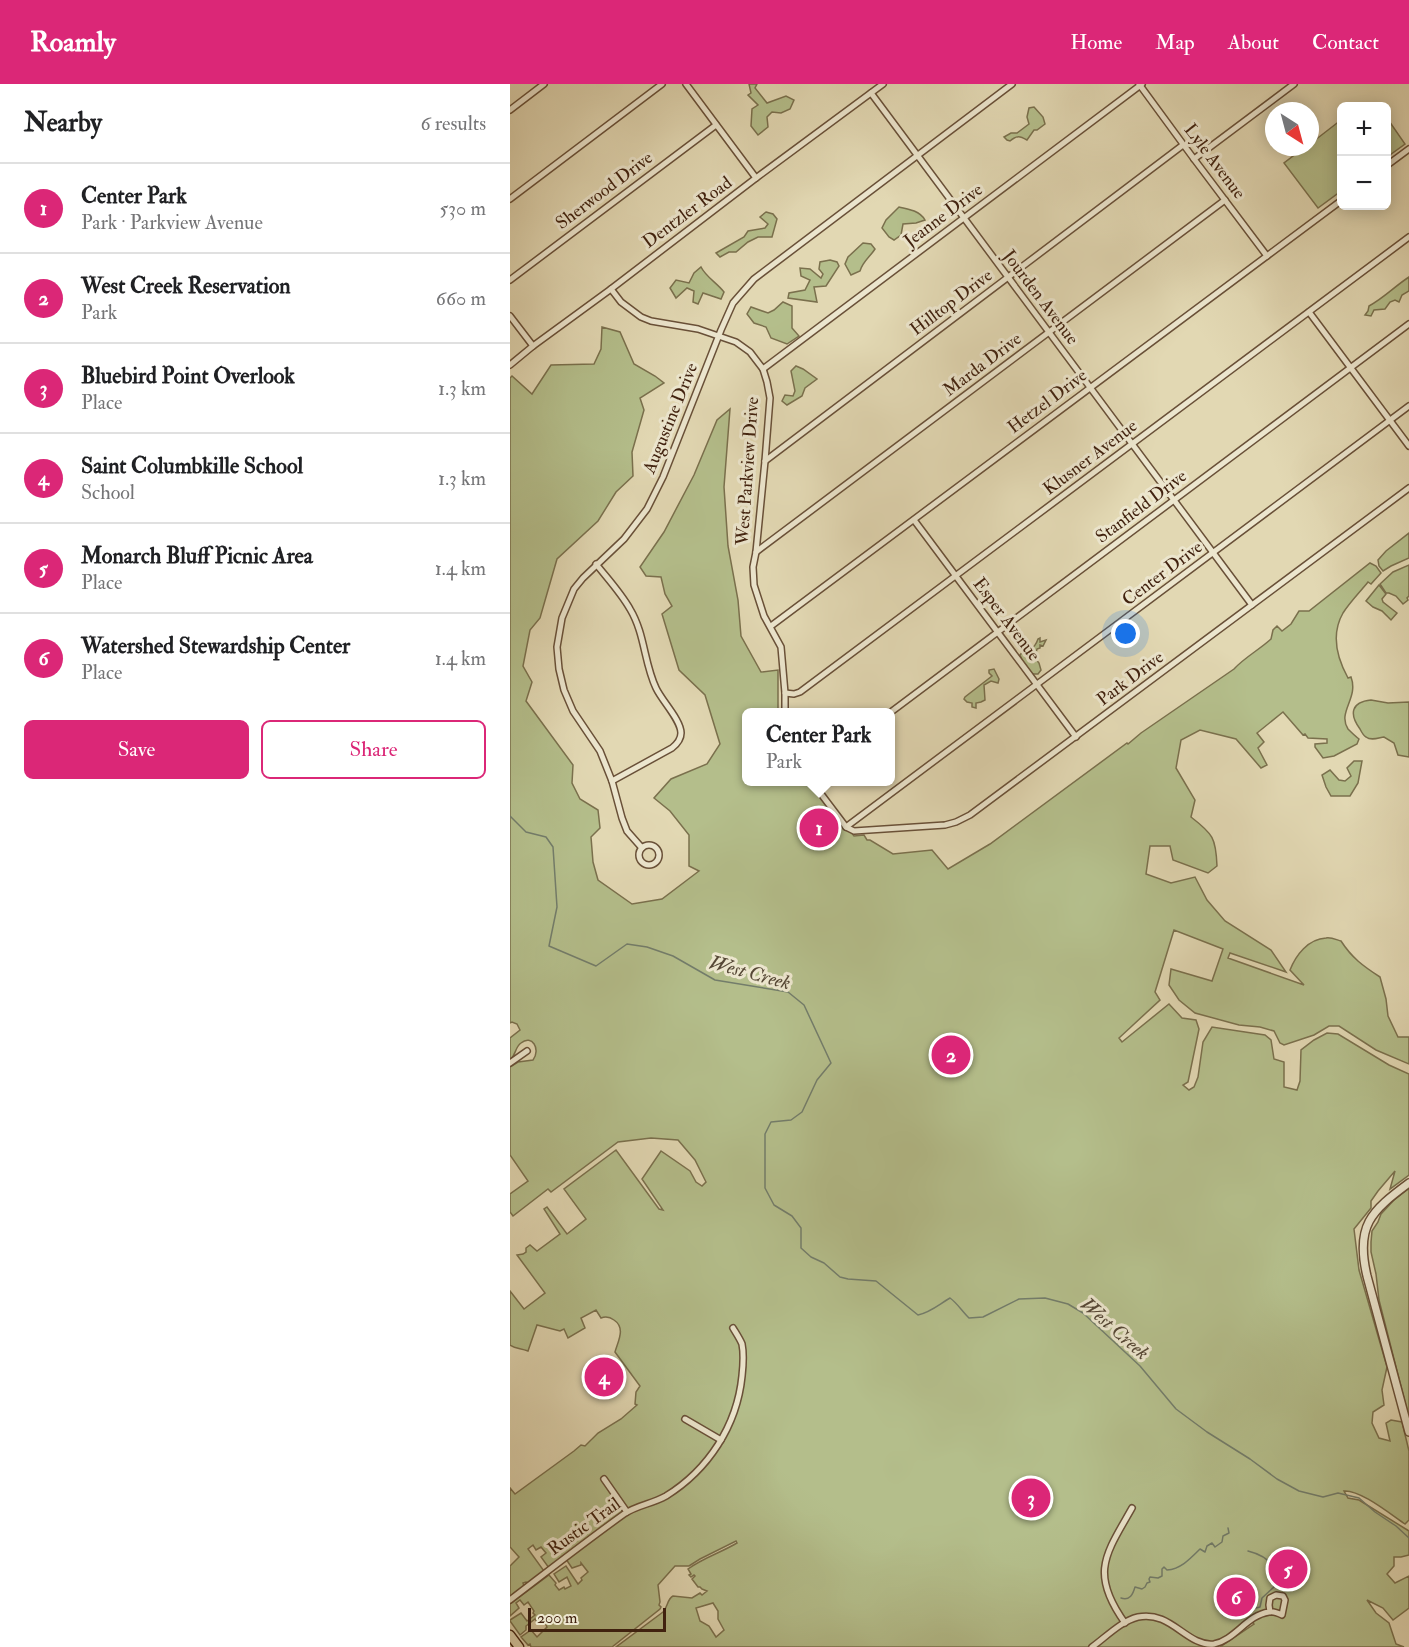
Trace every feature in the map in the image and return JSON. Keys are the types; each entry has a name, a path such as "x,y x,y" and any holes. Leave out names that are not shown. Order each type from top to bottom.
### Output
{"main road":[{"path":"510,1635 519,1647"}],"street":[{"path":"510,110 544,84"},
{"path":"510,199 662,84"},
{"path":"686,84 756,178"},
{"name":"Dentzler Road","path":"510,365 883,84"},
{"name":"Augustine Drive","path":"642,848 627,831 600,751 573,711 564,690 557,647 562,618 574,589 596,564 624,539 655,494 733,303 754,279 1012,84"},
{"name":"Lyle Avenue","path":"1140,84 1267,256"},
{"name":"Jeanne Drive","path":"763,369 1140,84"},
{"path":"1194,159 1294,84"},
{"name":"Jourden Avenue","path":"871,93 1252,605"},
{"name":"Sherwood Drive","path":"510,280 716,125"},
{"name":"Hilltop Drive","path":"765,461 1183,145"},
{"path":"1391,162 1409,148"},
{"name":"Marda Drive","path":"756,552 1225,200"},
{"name":"Hetzel Drive","path":"771,627 1337,203"},
{"name":"Klusner Avenue","path":"785,693 800,692 1409,237"},
{"name":"West Parkview Drive","path":"611,289 621,302 641,317 651,321 698,329 736,342 750,352 763,369 770,398 753,567 754,585 764,616 781,647 785,708"},
{"path":"1309,312 1409,446"},
{"path":"510,316 533,346"},
{"name":"Stanfield Drive","path":"895,709 1409,324"},
{"name":"Center Drive","path":"846,827 1409,406"},
{"name":"Park Drive","path":"846,827 854,831 945,825 970,816 1409,488"},
{"name":"Esper Avenue","path":"914,520 1076,737"},
{"path":"596,564 622,596 633,614 642,637 653,682 681,732 679,741 672,748 612,781"},
{"path":"815,786 846,827"},
{"path":"510,1064 527,1051"},
{"path":"1409,1183 1384,1202 1374,1213 1364,1233 1362,1245 1367,1276 1409,1432"},
{"name":"Rustic Trail","path":"510,1600 627,1512 664,1497 674,1490 693,1476 708,1459 734,1416 741,1388 742,1346 733,1328"},
{"path":"685,1419 721,1440"},
{"path":"604,1479 627,1512"},
{"path":"1125,1623 1109,1596 1105,1567 1112,1543 1132,1508"},
{"path":"1092,1647 1125,1623 1138,1617 1158,1618 1173,1625 1196,1642 1209,1645 1228,1639 1257,1617 1270,1612"}],"green space":[{"path":"749,84 757,84 755,88 767,103 786,96 794,100 790,109 781,113 772,112 767,117 768,127 758,135 751,126 752,109 758,105 748,95 751,93"},
{"path":"1034,107 1043,117 1045,124 1034,130 1027,140 1019,137 1007,140 1004,137 1017,133 1029,124 1027,117 1029,108"},
{"path":"1337,123 1337,194 1318,208 1284,163 1293,156 1319,156 1319,137"},
{"path":"1391,124 1405,144 1391,154"},
{"path":"899,207 917,212 925,220 903,224 901,235 894,240 882,228 886,220"},
{"path":"766,212 773,214 777,219 772,237 758,237 736,252 729,252 720,257 716,253 744,237 748,231 765,228 768,224 760,217"},
{"path":"863,243 871,244 875,249 860,271 851,275 845,264 848,257"},
{"path":"830,260 837,262 839,266 826,286 814,287 817,302 788,298 789,293 805,290 810,280 801,276 800,268 810,269 821,278 823,274 819,269 820,262"},
{"path":"701,267 724,292 721,299 703,293 698,304 693,302 694,291 687,288 676,298 670,288 676,280 689,283 694,273"},
{"path":"1409,277 1409,291 1402,295 1399,302 1395,300 1390,302 1385,309 1374,310 1371,316 1365,315 1369,306"},
{"path":"783,302 792,306 792,328 799,336 787,344 771,338 766,327 754,323 747,314 751,307 768,313"},
{"path":"602,327 620,332 634,364 664,383 640,398 644,410 632,452 633,476 616,492 598,521 557,559 540,618 530,630 523,666 532,682 526,701 573,765 572,783 580,799 598,810 600,828 591,837 593,862 598,880 632,904 662,899 699,871 689,866 689,835 670,811 654,798 671,779 707,764 720,744 705,695 679,670 662,614 672,606 665,594 661,577 646,576 640,567 664,532 694,475 717,420 730,409 724,487 728,546 738,600 741,636 761,672 778,670 778,708 742,708 742,786 816,786 854,836 864,835 867,840 893,854 932,850 948,869 990,844 1127,743 1234,669 1271,639 1273,630 1277,626 1282,631 1291,624 1299,611 1309,611 1370,563 1376,566 1381,573 1371,584 1368,582 1349,605 1337,629 1338,654 1353,685 1345,723 1359,739 1357,744 1334,756 1323,758 1315,744 1327,743 1327,739 1308,738 1305,734 1303,735 1283,712 1257,733 1264,742 1258,748 1267,765 1261,768 1236,739 1200,730 1181,740 1176,768 1195,800 1191,817 1212,837 1216,849 1217,866 1208,873 1173,860 1170,846 1150,846 1146,874 1171,883 1195,877 1207,900 1225,921 1271,950 1286,972 1230,953 1228,958 1304,985 1290,970 1299,954 1308,945 1320,939 1330,938 1341,941 1358,961 1380,977 1388,1016 1398,1037 1409,1037 1409,1064 1376,1050 1339,1026 1329,1026 1314,1035 1284,1045 1280,1043 1274,1031 1239,1025 1195,1013 1179,1000 1169,985 1171,969 1212,981 1223,949 1174,930 1155,992 1160,1000 1119,1038 1122,1042 1169,1004 1182,1018 1196,1020 1199,1029 1188,1082 1183,1085 1189,1090 1194,1087 1198,1077 1203,1042 1212,1027 1265,1035 1271,1040 1274,1059 1284,1062 1284,1087 1297,1090 1300,1081 1301,1050 1327,1033 1338,1034 1389,1065 1409,1074 1409,1175 1390,1189 1395,1171 1378,1191 1371,1201 1371,1208 1354,1229 1359,1270 1387,1367 1382,1390 1384,1405 1373,1412 1372,1423 1379,1438 1390,1441 1386,1423 1391,1420 1402,1422 1409,1451 1409,1520 1405,1524 1367,1498 1344,1491 1348,1498 1359,1500 1409,1531 1409,1555 1394,1557 1394,1566 1387,1574 1395,1583 1409,1576 1409,1608 1393,1620 1383,1608 1367,1600 1376,1613 1389,1623 1396,1644 1404,1647 1220,1647 1254,1624 1250,1618 1212,1647 616,1647 663,1612 673,1596 692,1598 707,1591 698,1587 692,1579 695,1576 689,1575 691,1574 688,1569 737,1543 736,1541 689,1566 675,1566 658,1585 660,1609 612,1647 531,1647 521,1637 531,1630 537,1637 547,1627 544,1621 539,1624 535,1619 520,1635 510,1621 521,1613 527,1621 535,1615 528,1602 524,1605 520,1600 516,1603 519,1608 510,1616 510,1604 549,1575 559,1590 571,1586 567,1577 559,1582 554,1574 566,1566 578,1584 588,1572 581,1563 572,1568 564,1556 549,1568 541,1557 546,1553 541,1547 536,1550 533,1545 528,1549 544,1571 528,1583 523,1583 524,1586 510,1597 510,1566 519,1557 510,1547 510,1488 515,1494 581,1445 585,1446 598,1433 621,1419 637,1405 635,1404 636,1392 640,1386 615,1352 620,1335 618,1323 609,1318 601,1318 596,1310 581,1318 585,1328 568,1338 564,1329 560,1331 537,1325 528,1351 510,1345 510,1291 524,1309 545,1293 517,1255 526,1252 526,1248 530,1245 537,1251 560,1234 544,1209 547,1207 567,1234 586,1219 564,1189 616,1150 659,1209 663,1210 642,1179 661,1151 690,1171 696,1182 702,1186 706,1182 695,1160 678,1140 651,1138 618,1142 551,1192 548,1189 513,1216 510,1212 510,1194 528,1181 510,1155 510,1067 518,1062 533,1060 536,1047 529,1040 525,1041 519,1045 510,1060 510,1038 520,1030 517,1024 510,1023 510,378 512,376 532,394 551,365 594,364 601,349","holes":["713,1603 718,1611 718,1619 724,1630 716,1637 709,1626 700,1621 696,1608"]},
{"path":"796,366 817,379 805,388 802,396 787,405 782,401 785,395 793,396 795,391 791,371"},
{"path":"1409,533 1409,558 1383,571 1378,560"},
{"path":"1409,565 1409,596 1403,604 1396,596 1386,593 1380,584 1393,572"},
{"path":"1379,585 1386,594 1382,599 1383,602 1397,613 1391,620 1366,601"},
{"path":"1040,638 1040,642 1046,640 1033,656 1041,670 1038,674 1032,674 1020,655 1026,648 1029,650 1034,647"},
{"path":"994,669 999,679 998,683 991,681 984,685 985,700 976,703 976,708 972,707 972,703 967,702 965,697 992,676 989,670"},
{"path":"1371,700 1388,703 1409,702 1409,757 1398,755 1394,743 1384,737 1370,739 1365,736 1356,724 1353,714 1356,706"},
{"path":"1354,761 1362,761 1358,783 1350,796 1331,796 1322,775 1330,770 1339,780 1345,781 1351,776 1347,768"},
{"path":"1409,1188 1409,1418 1379,1300 1371,1242 1372,1231 1381,1214"}],"waterway":[{"name":"West Creek","path":"510,816 526,832 546,837 553,847 557,907 549,946 596,966 627,944 647,947 673,956 715,980 788,992 804,1005 831,1063 817,1080 802,1112 791,1120 771,1122 765,1134 765,1188 774,1205 792,1216 801,1228 801,1248 811,1257 824,1263 840,1277 876,1281 918,1315 950,1298 969,1318 983,1317 1019,1299 1045,1298 1068,1304 1083,1313 1140,1366 1176,1409 1207,1432 1299,1491 1323,1497 1338,1493 1359,1498 1409,1538"},
{"path":"1121,1598 1129,1598 1135,1587 1142,1589 1145,1587 1150,1582 1150,1577 1162,1576 1164,1567 1167,1570 1177,1568 1200,1549 1205,1552 1207,1546 1212,1543 1215,1547 1222,1542 1223,1536 1229,1533 1228,1528"},
{"path":"1248,1551 1259,1555 1272,1565 1277,1582"},
{"path":"1223,1615 1260,1607 1262,1598 1275,1586"}],"place":[{"name":"Center Park","path":"819,828"},
{"name":"West Creek Reservation","path":"951,1055"},
{"name":"Saint Columbkille School","path":"604,1377"},
{"name":"Bluebird Point Overlook","path":"1031,1498"},
{"name":"Monarch Bluff Picnic Area","path":"1288,1569"},
{"name":"Watershed Stewardship Center","path":"1236,1597"}]}
